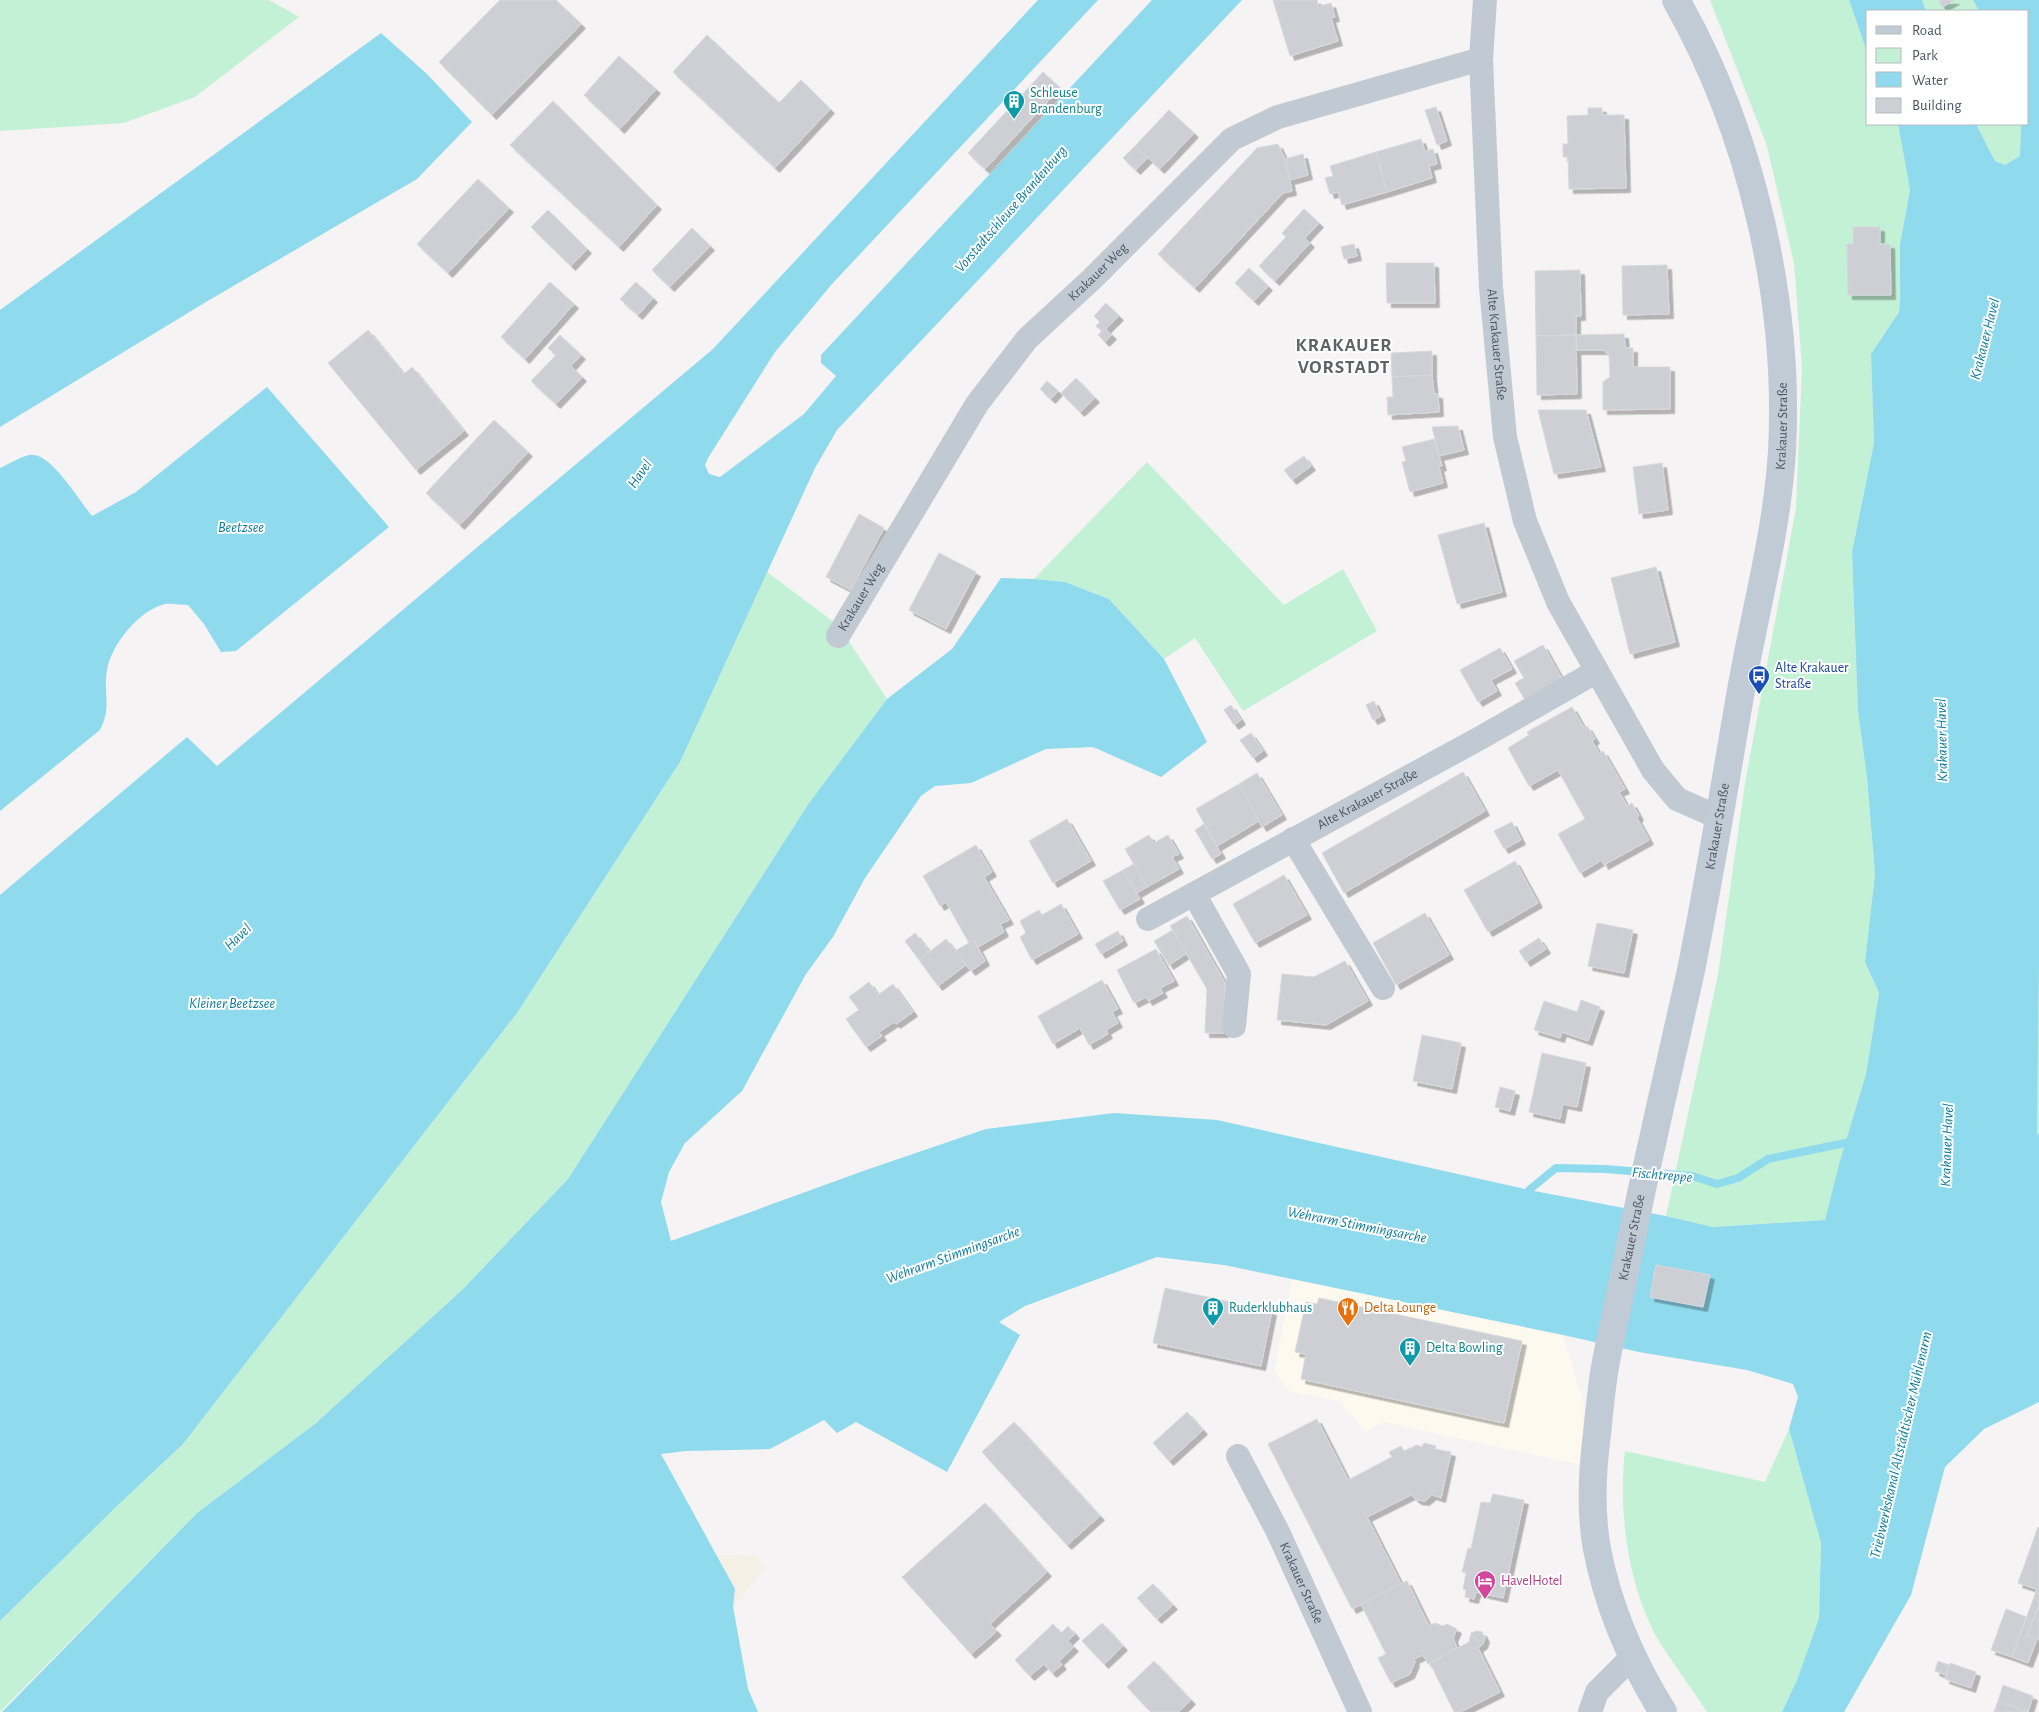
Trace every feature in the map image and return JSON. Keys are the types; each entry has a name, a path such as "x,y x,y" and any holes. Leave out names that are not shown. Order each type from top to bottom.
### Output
{"main road":[{"name":"Krakauer Straße","path":"1663,1712 1632,1658 1610,1600 1596,1547 1592,1502 1593,1467 1604,1372 1647,1166 1690,975 1720,818 1741,691 1772,535 1782,451 1781,368 1776,307 1762,226 1741,147 1712,74 1676,0"}],"street":[{"name":"Alte Krakauer Straße","path":"1485,0 1481,59 1491,287 1505,437 1525,521 1558,602 1653,770 1677,799 1720,818"},
{"name":"Krakauer Weg","path":"838,636 977,404 1026,340 1092,280 1232,139 1278,116 1481,59"},
{"name":"Alte Krakauer Straße","path":"1148,919 1482,737 1597,671"},
{"path":"1293,839 1383,988"},
{"path":"1194,894 1239,974 1234,1026"},
{"name":"Krakauer Straße","path":"1238,1456 1274,1524 1360,1712"},
{"path":"1590,1712 1597,1692 1632,1658"}],"shaded area":[{"path":"1292,1279 1563,1335 1584,1406 1581,1465 1383,1422 1366,1432 1339,1401 1289,1391 1274,1371"}],"green space":[{"path":"0,0 269,0 299,17 195,97 124,123 0,131"},
{"path":"1710,0 1849,0 1866,49 1866,125 1898,125 1910,190 1900,244 1899,312 1871,354 1874,443 1852,552 1858,711 1867,778 1875,874 1865,962 1879,993 1866,1074 1839,1164 1825,1220 1713,1227 1666,1216 1718,975 1745,783 1796,508 1802,367 1794,263 1767,146"},
{"path":"1922,0 1973,0 1978,10 1926,10"},
{"path":"1977,125 2021,125 2020,156 2005,165 1995,161"},
{"path":"1147,462 1284,605 1343,569 1377,631 1243,711 1195,638 1164,659 1109,599 1065,582 1034,579"},
{"path":"767,572 838,625 887,699 809,803 568,1179 462,1290 316,1423 197,1513 0,1712 0,1621 183,1444 517,1013 680,762"},
{"path":"2039,965 2039,1134 2037,1134"},
{"path":"1789,1429 1821,1543 1819,1618 1797,1680 1782,1712 1707,1712 1660,1643 1640,1599 1628,1550 1625,1524 1623,1475 1625,1451 1765,1482"}],"sand":[{"path":"716,1555 757,1556 764,1569 733,1608"}],"water":[{"name":"Kleiner Beetzsee","path":"1038,0 1098,0 832,284 775,352 708,458 705,465 709,474 720,477 804,414 836,376 821,363 821,355 1152,0 1242,0 837,430 815,468 680,762 517,1013 183,1444 0,1621 0,895 187,737 217,766 713,349"},
{"path":"1849,0 1922,0 1926,10 1866,10 1866,49"},
{"path":"1973,0 2039,0 2039,965 2037,1134 2039,1134 2039,1402 1984,1429 1945,1467 1911,1595 1844,1712 1782,1712 1797,1680 1819,1618 1821,1543 1789,1429 1798,1397 1793,1384 1747,1370 1639,1352 1224,1265 1157,1257 1025,1306 999,1322 1020,1335 947,1472 856,1422 837,1433 824,1420 770,1449 686,1451 661,1454 735,1589 733,1607 748,1689 758,1712 2,1712 197,1513 316,1423 462,1290 568,1179 809,803 887,699 952,649 1001,578 1065,582 1109,599 1164,659 1207,742 1161,777 1093,747 1046,749 971,783 935,786 921,796 865,878 833,937 806,974 742,1091 685,1143 669,1172 661,1202 671,1241 866,1170 986,1129 1114,1113 1217,1120 1529,1190 1666,1216 1713,1227 1825,1220 1839,1164 1866,1074 1879,993 1865,962 1875,874 1867,778 1858,711 1852,552 1874,443 1871,354 1899,312 1900,244 1910,190 1898,125 1977,125 1995,161 2005,165 2020,156 2021,125 2029,125 2029,10 1978,10"},
{"path":"381,33 427,74 472,122 417,179 211,299 0,427 0,310"},
{"name":"Beetzsee","path":"267,387 389,527 236,651 221,652 204,624 188,605 165,604 146,613 136,621 120,640 110,660 106,678 106,714 100,730 0,811 0,468 29,455 37,456 46,461 64,478 92,516 136,492"}],"building":[{"path":"500,0 556,0 581,24 492,115 439,62"},
{"path":"1273,0 1317,0 1318,7 1331,3 1335,17 1331,18 1338,41 1290,56"},
{"path":"1939,0 1955,0 1942,7"},
{"path":"707,35 779,103 801,80 830,109 775,168 673,72"},
{"path":"619,56 656,89 620,129 584,95"},
{"name":"Schleuse Brandenburg","path":"1043,72 1060,88 985,169 968,153"},
{"path":"553,101 657,205 619,247 510,145"},
{"path":"1436,107 1447,141 1437,145 1425,110"},
{"path":"1588,108 1602,108 1602,115 1624,115 1626,188 1569,189 1568,157 1563,157 1563,144 1568,144 1567,116 1588,115"},
{"path":"1169,110 1194,133 1160,169 1135,146"},
{"path":"1421,139 1425,151 1433,149 1437,164 1429,166 1432,178 1387,192 1376,152"},
{"path":"1278,144 1285,159 1292,191 1283,193 1195,288 1158,254 1257,148"},
{"path":"1135,146 1148,158 1136,170 1123,158"},
{"path":"1376,152 1387,192 1342,205 1338,192 1330,194 1325,178 1333,176 1330,166"},
{"path":"1303,154 1308,175 1290,180 1285,159"},
{"path":"478,179 509,208 448,273 417,244"},
{"path":"1304,209 1319,223 1305,238 1310,243 1275,281 1259,266 1286,237 1282,233"},
{"path":"548,210 587,249 571,266 531,227"},
{"path":"1853,227 1880,227 1880,244 1890,244 1891,295 1848,295 1847,244 1853,244"},
{"path":"692,228 710,246 670,287 652,270"},
{"path":"1354,244 1357,256 1344,259 1341,247"},
{"path":"1386,263 1434,263 1435,303 1387,303"},
{"path":"1667,265 1669,314 1623,315 1622,266"},
{"path":"1249,268 1268,286 1254,301 1235,283"},
{"path":"1580,270 1581,316 1576,316 1576,335 1536,336 1535,271"},
{"path":"550,282 574,304 525,359 501,337"},
{"path":"636,282 653,298 638,315 620,299"},
{"path":"1106,303 1119,316 1106,329 1112,335 1105,342 1098,335 1102,331 1096,326 1100,322 1094,316"},
{"path":"368,330 404,374 412,367 464,431 416,470 328,363"},
{"path":"1624,334 1625,348 1633,348 1633,367 1670,367 1670,409 1603,410 1603,382 1610,377 1609,355 1603,350 1577,350 1576,335"},
{"path":"560,335 581,355 571,366 582,377 556,404 531,381 556,355 548,348"},
{"path":"1576,335 1577,394 1537,395 1536,336"},
{"path":"1432,351 1432,375 1392,377 1391,353"},
{"path":"1432,375 1434,394 1438,394 1439,412 1388,415 1387,397 1393,397 1392,377"},
{"path":"1076,378 1095,398 1080,412 1061,393"},
{"path":"1047,381 1058,391 1051,399 1040,389"},
{"path":"1538,410 1586,410 1601,467 1554,474"},
{"path":"494,420 528,452 460,525 426,493"},
{"path":"1458,426 1464,450 1439,456 1432,427"},
{"path":"1434,439 1442,466 1439,467 1443,483 1410,492 1402,462 1406,461 1402,447"},
{"path":"1304,456 1311,466 1292,480 1284,470"},
{"path":"1662,463 1668,510 1639,514 1633,467"},
{"path":"859,514 884,528 851,590 826,577"},
{"path":"1484,523 1502,592 1457,604 1438,535"},
{"path":"939,553 976,572 946,629 909,610"},
{"path":"1656,567 1675,642 1630,654 1611,578"},
{"path":"1543,645 1562,679 1525,700 1515,683 1524,678 1514,661"},
{"path":"1500,648 1512,669 1491,680 1497,691 1478,702 1460,670"},
{"path":"1374,701 1381,716 1373,720 1366,705"},
{"path":"1231,705 1241,720 1234,725 1224,710"},
{"path":"1572,707 1584,728 1587,726 1595,739 1592,741 1599,753 1603,751 1625,789 1619,792 1627,806 1632,803 1639,816 1637,818 1649,840 1604,865 1602,860 1580,873 1558,834 1585,819 1558,770 1529,786 1508,748 1529,735 1527,732"},
{"path":"1251,733 1263,751 1253,758 1240,740"},
{"path":"1463,772 1485,811 1344,893 1322,853"},
{"path":"1257,773 1282,815 1262,827 1239,784"},
{"path":"1239,784 1259,821 1217,846 1196,809"},
{"path":"1067,819 1091,861 1053,883 1029,841"},
{"path":"1512,822 1521,840 1504,849 1494,831"},
{"path":"1204,824 1221,854 1212,859 1195,830"},
{"path":"1149,835 1154,843 1168,835 1179,854 1172,857 1179,869 1147,887 1125,849"},
{"path":"976,845 992,872 984,877 1009,920 1000,924 1004,932 978,947 974,940 969,943 946,902 940,906 923,876"},
{"path":"1515,861 1538,903 1488,932 1464,890"},
{"path":"1134,864 1147,887 1137,893 1123,870"},
{"path":"1123,870 1140,899 1120,910 1103,881"},
{"path":"1284,875 1307,915 1255,943 1233,904"},
{"path":"1061,904 1078,934 1032,960 1020,937 1026,933 1020,921 1039,910 1042,915"},
{"path":"1425,913 1449,955 1396,985 1373,943"},
{"path":"1187,916 1225,983 1224,1033 1205,1033 1207,989 1170,926"},
{"path":"1597,923 1633,930 1624,973 1588,966"},
{"path":"1173,930 1187,953 1169,965 1154,941"},
{"path":"1118,931 1123,941 1101,954 1095,944"},
{"path":"915,933 930,952 919,960 905,941"},
{"path":"1539,938 1546,949 1526,962 1519,951"},
{"path":"946,939 966,965 938,986 919,960"},
{"path":"974,940 985,961 971,971 955,951"},
{"path":"1156,949 1174,981 1160,988 1163,993 1148,1001 1146,997 1134,1003 1117,970"},
{"path":"1345,961 1368,1001 1326,1025 1277,1020 1282,974 1314,977"},
{"path":"1102,980 1118,1009 1112,1012 1118,1023 1106,1030 1108,1034 1089,1045 1080,1028 1053,1044 1038,1016"},
{"path":"869,982 878,995 893,984 913,1012 896,1024 894,1022 879,1032 882,1036 866,1047 846,1019 859,1010 849,997"},
{"path":"1581,1000 1600,1007 1588,1041 1562,1032 1560,1038 1534,1030 1544,1001 1577,1012"},
{"path":"1422,1035 1461,1043 1452,1089 1413,1081"},
{"path":"1542,1053 1586,1063 1577,1107 1563,1104 1560,1119 1529,1112"},
{"path":"1500,1087 1515,1091 1510,1111 1495,1107"},
{"path":"1656,1265 1710,1275 1703,1307 1650,1297"},
{"name":"Ruderklubhaus","path":"1165,1288 1272,1311 1261,1366 1153,1343"},
{"name":"Delta Bowling","path":"1319,1298 1522,1341 1504,1423 1301,1379 1306,1354 1295,1352 1306,1302 1317,1304"},
{"path":"1187,1412 1203,1430 1169,1461 1153,1443"},
{"path":"1317,1419 1348,1480 1392,1457 1389,1452 1401,1446 1404,1451 1417,1445 1422,1447 1424,1443 1436,1446 1435,1449 1451,1452 1441,1498 1432,1495 1425,1501 1417,1500 1411,1495 1367,1517 1401,1584 1352,1609 1268,1444"},
{"path":"1014,1422 1100,1516 1067,1545 982,1452"},
{"path":"1493,1494 1524,1500 1503,1598 1476,1592 1474,1599 1465,1597 1466,1590 1463,1589 1466,1573 1462,1572 1468,1548 1471,1549 1481,1502 1490,1503"},
{"path":"985,1503 1047,1572 990,1624 997,1631 971,1654 902,1577"},
{"path":"2039,1528 2039,1590 2018,1583"},
{"path":"1407,1581 1429,1626 1435,1623 1443,1626 1447,1624 1457,1629 1453,1638 1457,1648 1428,1664 1423,1655 1414,1659 1415,1662 1410,1674 1391,1683 1378,1658 1386,1654 1361,1604"},
{"path":"1153,1584 1173,1605 1157,1619 1137,1598"},
{"path":"2037,1589 2039,1590 2039,1604 2027,1636 2037,1639 2028,1663 2012,1657"},
{"path":"2039,1604 2039,1640 2027,1636"},
{"path":"2006,1609 2026,1617 2012,1657 1991,1650"},
{"path":"1102,1623 1123,1646 1104,1664 1082,1641"},
{"path":"1053,1624 1061,1633 1068,1626 1075,1634 1068,1641 1074,1647 1059,1661 1062,1665 1052,1673 1044,1664 1030,1676 1015,1660"},
{"path":"1482,1632 1485,1638 1483,1644 1478,1648 1500,1692 1460,1712 1454,1712 1430,1663 1469,1642 1471,1633"},
{"path":"1154,1661 1191,1700 1179,1712 1151,1712 1127,1687"},
{"path":"1938,1661 1949,1665 1946,1675 1935,1671"},
{"path":"1950,1663 1976,1672 1971,1688 1945,1679"},
{"path":"2003,1685 2033,1696 2028,1712 1998,1701"},
{"path":"1998,1701 2028,1712 1994,1712"}],"waterway":[{"name":"Fischtreppe","path":"1528,1198 1529,1190 1556,1168 1605,1169 1692,1176 1717,1184 1738,1178 1768,1159 1855,1141"}],"place":[{"name":"Schleuse Brandenburg","path":"1014,120"},
{"name":"Alte Krakauer Straße","path":"1759,695"},
{"name":"Ruderklubhaus","path":"1213,1327"},
{"name":"Delta Lounge","path":"1348,1327"},
{"name":"Delta Bowling","path":"1410,1367"},
{"name":"HavelHotel","path":"1485,1600"}],"district":[{"name":"KRAKAUER VORSTADT","path":"1344,356"}],"water label":[{"name":"Vorstadtschleuse Brandenburg","path":"1011,209"},
{"name":"Krakauer Havel","path":"1985,339"},
{"name":"Havel","path":"640,474"},
{"name":"Krakauer Havel","path":"1942,740"},
{"name":"Havel","path":"238,937"},
{"name":"Krakauer Havel","path":"1947,1145"},
{"name":"Wehrarm Stimmingsarche","path":"1357,1225"},
{"name":"Wehrarm Stimmingsarche","path":"953,1255"},
{"name":"Triebwerkskanal Altstädtischer Mühlenarm","path":"1901,1445"}]}
